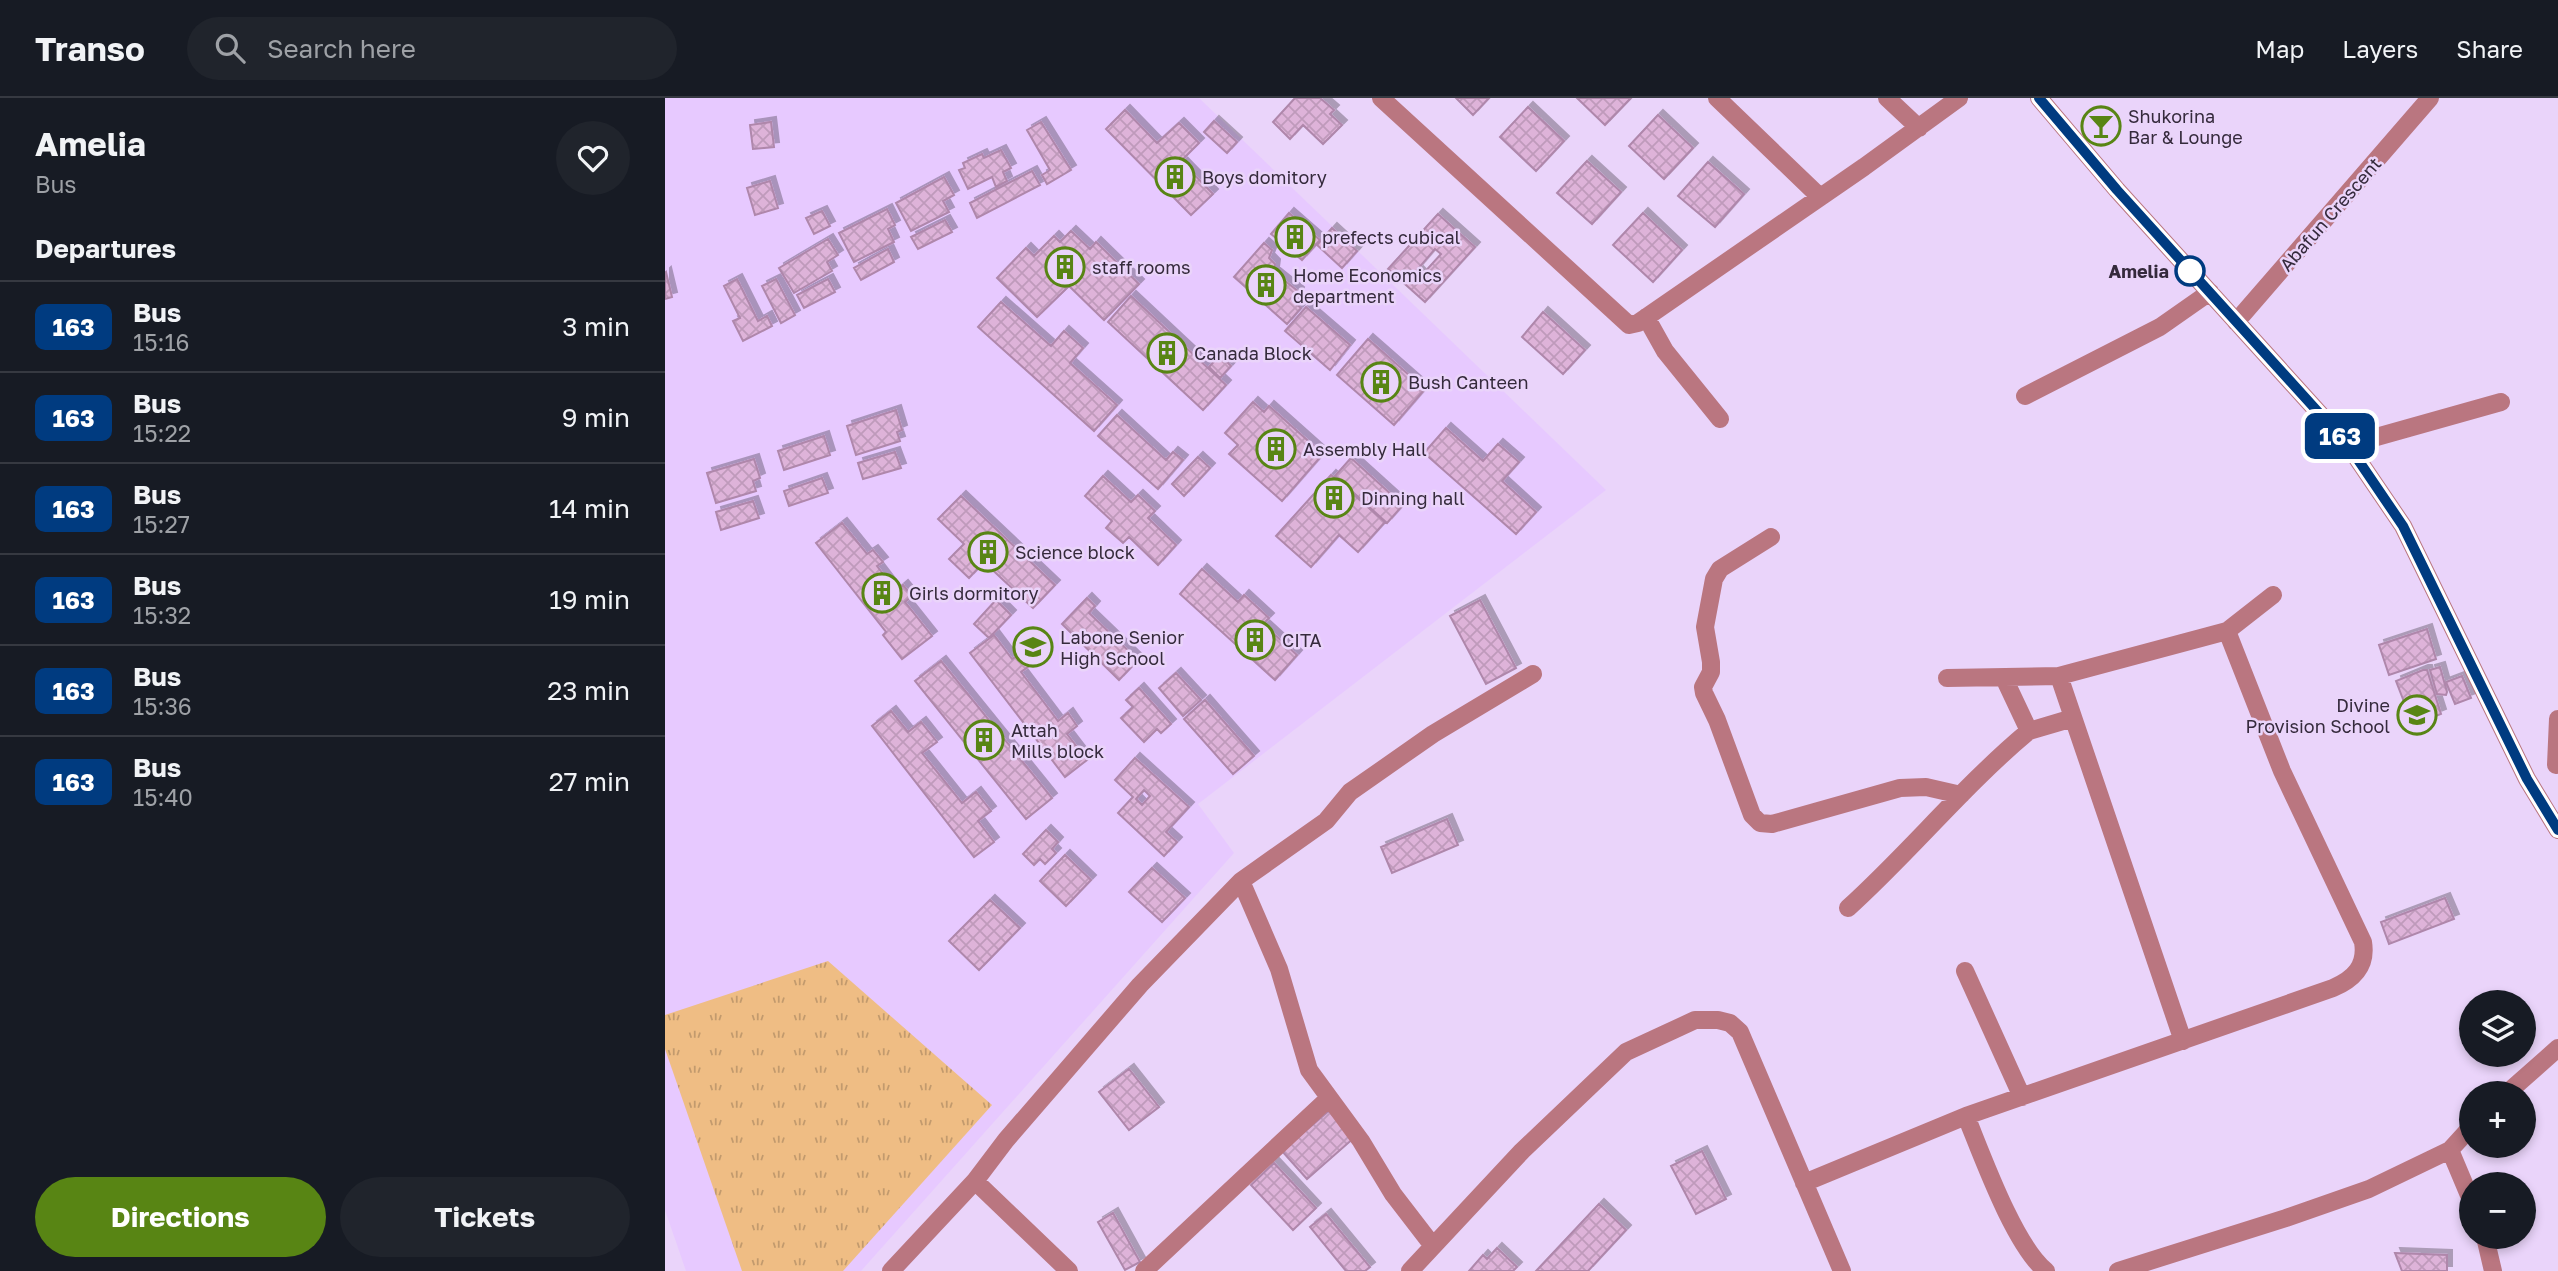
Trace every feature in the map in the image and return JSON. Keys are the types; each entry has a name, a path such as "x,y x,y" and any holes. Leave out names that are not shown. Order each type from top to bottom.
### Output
{"street":[{"path":"1381,98 1629,326 1646,317 1919,128 1958,98"},
{"path":"1717,98 1819,196"},
{"path":"1887,98 1919,128"},
{"path":"2039,98 2117,190 2348,445 2403,526 2527,779 2558,830"},
{"name":"Abafun Crescent","path":"2236,322 2423,101"},
{"path":"2025,396 2160,327 2210,292"},
{"path":"1646,317 1665,351 1720,419"},
{"path":"2348,445 2501,402"},
{"path":"1772,537 1720,569 1714,579 1705,627 1711,672 1703,687 1704,693 1717,720 1752,815 1760,823 1772,824 1900,788 1926,787 1961,795"},
{"path":"1947,678 2059,676 2227,631 2273,596"},
{"path":"1804,1183 1966,1116 2333,988 2354,975 2364,959 2363,942 2282,771 2227,631"},
{"path":"891,1271 975,1181 1023,1120 1140,985 1241,881 1326,821 1350,792 1433,734 1533,674"},
{"path":"2059,676 2183,1041"},
{"path":"2004,678 2029,731"},
{"path":"1848,908 2029,731 2073,718"},
{"path":"2527,779 2557,765 2558,719"},
{"path":"1241,881 1279,969 1310,1070 1361,1141 1393,1194 1433,1246"},
{"path":"1965,971 2022,1097"},
{"path":"1410,1271 1522,1151 1626,1052 1695,1020 1730,1023 1741,1032 1842,1271"},
{"path":"2521,1081 2558,1048"},
{"path":"1143,1271 1329,1098"},
{"path":"1966,1116 2020,1237 2037,1264 2046,1271"},
{"path":"2117,1271 2369,1189 2450,1150 2459,1140"},
{"path":"2450,1150 2459,1172"},
{"path":"975,1181 1069,1271"},
{"path":"2488,1249 2493,1271"}],"shaded area":[{"name":"Labone Senior High School","path":"665,98 1199,98 1606,490 1198,804 1234,853 861,1271 686,1271 665,1210"}],"green space":[{"path":"828,961 992,1105 843,1271 742,1271 665,1049 665,1015"}],"building":[{"path":"1295,98 1320,98 1334,110 1330,114 1342,125 1323,144 1303,125 1290,139 1273,122"},
{"path":"1456,98 1489,98 1473,115"},
{"path":"1577,98 1631,98 1605,125"},
{"path":"1528,107 1564,141 1536,171 1500,137"},
{"name":"Boys domitory","path":"1125,110 1157,143 1179,123 1199,143 1181,161 1213,194 1191,215 1106,129"},
{"path":"1658,115 1693,148 1664,179 1629,146"},
{"path":"1214,121 1237,142 1227,153 1204,132"},
{"path":"771,122 774,147 753,149 750,125"},
{"path":"1041,122 1071,170 1047,184 1042,175 1050,170 1027,130"},
{"path":"1001,150 1011,168 1003,172 1007,181 996,187 992,177 968,189 959,170 965,168 963,163 982,154 984,158"},
{"path":"1587,161 1621,192 1592,224 1557,193"},
{"path":"1708,162 1744,194 1715,227 1678,196"},
{"path":"1032,171 1040,185 977,218 970,203"},
{"path":"944,177 954,195 943,201 949,212 911,231 896,203"},
{"path":"770,181 778,208 755,215 747,188"},
{"path":"887,209 895,225 888,229 894,242 854,262 839,233"},
{"path":"822,211 830,226 814,234 806,218"},
{"name":"prefects cubical","path":"1289,213 1320,240 1302,260 1271,234"},
{"path":"1643,213 1682,250 1653,282 1613,245"},
{"path":"1438,214 1475,247 1425,302 1388,269","holes":["1435,249 1441,254 1422,275 1417,270"]},
{"path":"945,220 952,232 918,249 911,237"},
{"path":"1332,228 1357,251 1342,268 1317,245"},
{"name":"staff rooms","path":"1071,231 1090,249 1096,242 1139,284 1104,320 1069,286 1037,317 997,278 1026,248 1034,256 1054,236 1060,242"},
{"path":"828,239 838,255 827,262 832,271 794,293 779,268"},
{"name":"Home Economics department","path":"1264,243 1272,250 1269,258 1275,264 1274,272 1299,292 1295,303 1301,308 1287,324 1234,277"},
{"path":"888,249 894,262 861,280 854,268"},
{"path":"665,273 672,297 665,299"},
{"path":"737,279 758,321 767,316 772,326 743,341 733,321 740,318 724,286"},
{"path":"776,279 795,315 781,323 762,286"},
{"path":"828,279 835,292 804,308 797,295"},
{"name":"Canada Block","path":"1131,296 1226,385 1203,410 1108,322"},
{"path":"1001,302 1051,346 1064,331 1083,348 1070,363 1117,405 1094,431 978,327"},
{"name":"Home Economics department","path":"1306,307 1350,345 1330,370 1285,331"},
{"path":"1543,312 1585,350 1563,374 1522,337"},
{"name":"Bush Canteen","path":"1368,339 1425,389 1394,425 1337,375"},
{"path":"1220,355 1231,366 1220,378 1209,367"},
{"name":"Assembly Hall","path":"1253,402 1264,412 1269,406 1323,454 1282,501 1229,454 1238,445 1225,433"},
{"path":"896,410 902,430 897,432 900,441 856,455 847,426"},
{"path":"1117,415 1166,460 1173,452 1183,460 1158,489 1098,436"},
{"path":"1446,428 1483,461 1498,444 1519,462 1502,481 1536,512 1516,534 1424,453"},
{"path":"824,436 830,455 784,470 778,451"},
{"path":"895,452 901,468 863,479 858,463"},
{"path":"1198,457 1210,468 1184,496 1172,484"},
{"path":"1351,458 1403,505 1387,523 1335,476"},
{"path":"754,459 760,478 753,481 756,491 716,503 707,473"},
{"name":"Dinning hall","path":"1331,475 1385,522 1358,552 1339,535 1311,567 1276,536"},
{"path":"1103,476 1131,502 1138,495 1155,511 1148,518 1176,545 1158,565 1129,537 1123,543 1106,528 1112,521 1085,496"},
{"path":"822,478 828,493 789,506 784,491"},
{"name":"Science block","path":"961,496 1055,585 1033,608 984,562 969,578 949,559 964,544 938,519"},
{"path":"753,501 759,518 721,530 716,512"},
{"name":"Girls dormitory","path":"842,523 867,554 873,550 883,562 877,566 896,591 903,585 912,596 905,602 932,636 902,659 883,635 886,632 816,543"},
{"name":"CITA","path":"1202,569 1238,602 1244,595 1269,618 1263,624 1297,655 1275,680 1180,594"},
{"path":"1087,598 1095,606 1089,613 1138,660 1119,680 1062,624"},
{"path":"996,600 1011,615 989,638 974,624"},
{"path":"1480,600 1516,668 1486,684 1450,616"},
{"path":"2427,629 2436,659 2389,675 2379,645"},
{"path":"994,635 1012,659 1020,654 1029,666 1021,672 1058,721 1068,713 1077,726 1067,734 1087,760 1065,777 970,653"},
{"name":"Attah Mills block","path":"941,661 1052,798 1026,819 915,681"},
{"path":"2440,667 2446,695 2437,694 2430,670"},
{"path":"2427,670 2441,714 2413,725 2396,681"},
{"path":"1176,673 1201,700 1183,716 1159,688"},
{"path":"2462,676 2471,698 2455,704 2446,682"},
{"path":"1139,688 1171,724 1161,733 1157,729 1144,742 1121,718 1133,707 1126,700"},
{"path":"1205,700 1254,756 1233,774 1184,719"},
{"path":"891,711 908,732 921,722 937,742 922,753 962,803 976,792 991,811 978,821 994,842 974,857 872,726"},
{"path":"1135,758 1189,807 1166,832 1177,842 1164,856 1118,813 1133,797 1115,780","holes":["1144,790 1150,796 1142,805 1136,799"]},
{"path":"1447,819 1458,845 1392,873 1381,847"},
{"path":"1046,830 1058,842 1052,849 1056,853 1045,864 1040,859 1034,865 1023,854"},
{"path":"1065,855 1091,880 1066,906 1040,881"},
{"path":"1152,868 1185,898 1162,922 1129,892"},
{"path":"2445,898 2454,919 2389,944 2381,922"},
{"path":"990,900 1020,928 979,970 949,941"},
{"path":"1129,1069 1159,1107 1129,1130 1099,1092"},
{"path":"1331,1109 1355,1137 1307,1179 1282,1151"},
{"path":"1702,1151 1726,1199 1696,1214 1671,1166"},
{"path":"1274,1163 1316,1208 1293,1230 1251,1185"},
{"path":"1599,1204 1626,1230 1588,1271 1536,1271"},
{"path":"1113,1213 1140,1262 1125,1270 1098,1222"},
{"path":"1326,1214 1370,1267 1365,1271 1346,1271 1310,1227"},
{"path":"1497,1248 1517,1267 1513,1271 1469,1271 1483,1255 1487,1259"},
{"path":"2395,1253 2447,1255 2447,1271 2402,1271"}],"bus line":[{"name":"163","path":"2039,98 2117,190 2348,445 2403,526 2527,779 2558,830"}],"place":[{"name":"Shukorina Bar & Lounge","path":"2101,126"},
{"name":"Boys domitory","path":"1175,177"},
{"name":"prefects cubical","path":"1295,237"},
{"name":"staff rooms","path":"1065,267"},
{"name":"Amelia","path":"2190,271"},
{"name":"Home Economics department","path":"1266,285"},
{"name":"Canada Block","path":"1167,353"},
{"name":"Bush Canteen","path":"1381,382"},
{"name":"Assembly Hall","path":"1276,449"},
{"name":"Dinning hall","path":"1334,498"},
{"name":"Science block","path":"988,552"},
{"name":"Girls dormitory","path":"882,593"},
{"name":"CITA","path":"1255,640"},
{"name":"Labone Senior High School","path":"1033,647"},
{"name":"Divine Provision School","path":"2417,715"},
{"name":"Attah Mills block","path":"984,740"}]}
